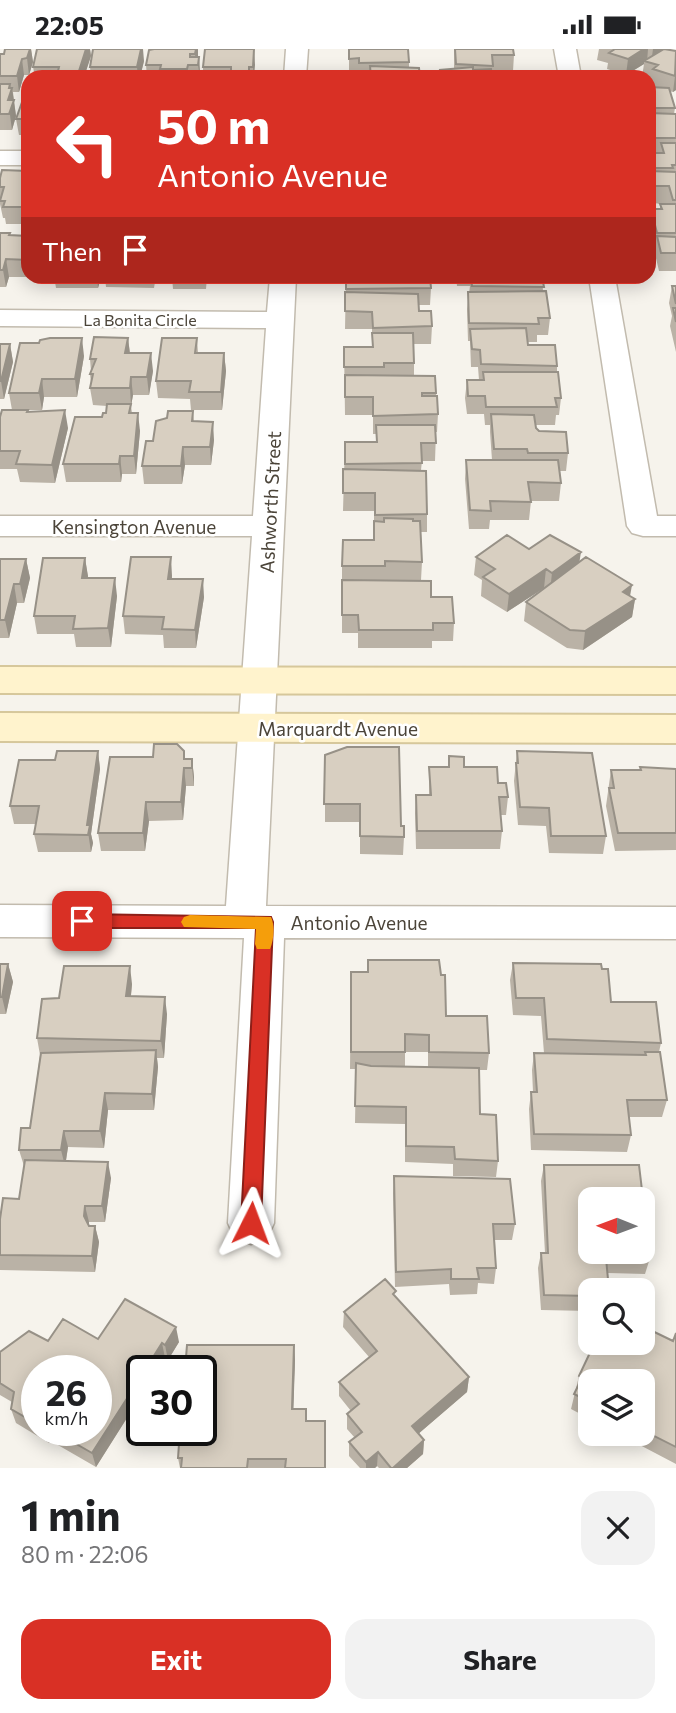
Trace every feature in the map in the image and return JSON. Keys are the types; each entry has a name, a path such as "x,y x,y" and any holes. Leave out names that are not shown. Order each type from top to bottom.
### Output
{"main road":[{"path":"0,680 676,681"},
{"name":"Marquardt Avenue","path":"0,727 676,729"}],"street":[{"path":"296,70 297,49"},
{"path":"565,49 569,70"},
{"path":"0,158 21,158"},
{"name":"Ashworth Street","path":"251,1223 257,728 283,284"},
{"path":"603,284 643,526 676,526"},
{"name":"La Bonita Circle","path":"0,319 281,320"},
{"name":"Kensington Avenue","path":"0,526 268,526"},
{"name":"Antonio Avenue","path":"0,921 676,923"}],"building":[{"path":"5,49 30,49 27,58 22,59 17,76 0,76 0,54 4,54"},
{"path":"37,49 86,49 79,70 33,67"},
{"path":"93,49 141,49 137,67 90,67"},
{"path":"196,49 195,54 190,54 190,57 199,57 198,65 188,65 187,69 160,69 161,65 146,65 149,50"},
{"path":"205,49 254,49 253,67 249,67 249,70 203,67"},
{"path":"349,49 408,49 409,62 359,63 359,58 349,59"},
{"path":"455,49 513,49 514,55 492,55 493,66 456,64"},
{"path":"615,49 644,49 628,59 609,53"},
{"path":"664,49 676,51 675,76 653,69 658,65 644,61"},
{"path":"370,66 419,70 370,70"},
{"path":"473,67 473,70 440,70"},
{"path":"0,84 10,84 9,88 12,88 8,100 14,100 9,114 0,114"},
{"path":"656,87 669,88 675,108 656,108"},
{"path":"21,105 21,119 16,119"},
{"path":"656,113 676,114 676,138 656,138"},
{"path":"661,143 676,143 676,165 672,165 673,168 656,168 656,153 664,153"},
{"path":"2,170 21,171 21,207 3,207 5,201 0,201 4,187 0,187"},
{"path":"656,171 676,172 676,200 673,200 669,186 656,186"},
{"path":"660,204 676,204 676,233 657,233 656,209 662,209"},
{"path":"0,233 21,236 21,260 6,259 3,270 0,270"},
{"path":"657,236 676,237 676,253 661,253"},
{"path":"346,284 431,284 431,288 346,289"},
{"path":"543,284 544,287 472,286"},
{"path":"672,286 676,286 676,304"},
{"path":"546,291 550,318 538,318 539,324 469,323 468,292"},
{"path":"345,292 418,294 419,311 431,311 432,326 373,328 372,312 345,311"},
{"path":"526,328 528,345 555,345 557,366 481,364 480,350 472,349 470,329"},
{"path":"372,333 413,333 414,363 384,363 384,367 344,367 344,347 373,347"},
{"path":"94,337 128,338 125,353 151,353 147,377 131,377 130,388 90,388 93,374 90,374 96,359 90,359"},
{"path":"82,338 75,379 42,379 39,393 9,393 20,343 39,343 40,340"},
{"path":"162,338 197,338 195,353 224,353 221,392 189,392 191,381 156,381"},
{"path":"0,344 10,344 1,381 0,381"},
{"path":"483,372 558,372 561,398 555,398 557,407 486,407 485,396 468,396 467,380 484,380"},
{"path":"345,375 435,376 436,393 422,393 422,396 437,396 438,414 373,416 373,397 345,397"},
{"path":"107,404 131,404 129,413 138,413 134,456 120,456 119,464 63,464 75,417 102,417 103,413 106,413"},
{"path":"2,410 65,410 52,465 16,464 20,451 0,451"},
{"path":"168,411 193,411 192,421 213,422 210,447 183,447 181,466 142,466 146,441 153,441 156,421 167,418"},
{"path":"491,414 534,415 539,431 566,432 568,453 528,453 527,449 494,449"},
{"path":"376,425 435,425 436,443 421,443 422,463 345,464 345,442 377,442"},
{"path":"466,460 558,460 561,483 528,482 531,502 490,501 491,511 470,510"},
{"path":"343,469 426,471 427,514 375,515 375,493 343,493"},
{"path":"384,518 420,521 422,562 385,561 385,566 342,566 343,540 374,540 374,521 384,522"},
{"path":"507,535 529,549 550,535 581,552 552,573 546,569 509,594 483,577 495,569 476,557"},
{"path":"131,557 171,557 168,579 203,579 195,630 162,629 164,617 123,616"},
{"path":"586,557 632,585 623,592 635,599 585,631 570,630 526,602"},
{"path":"43,558 85,558 82,578 115,578 108,628 73,629 75,616 34,616"},
{"path":"0,559 26,559 20,584 14,584 5,620 0,620"},
{"path":"342,580 431,581 431,597 452,597 454,623 433,623 433,630 359,630 358,615 342,615"},
{"path":"154,744 177,744 184,751 184,759 192,759 192,768 184,768 181,802 146,802 143,833 98,833 110,757 153,757"},
{"path":"347,747 399,747 401,826 404,826 404,837 360,836 360,804 324,804 325,755"},
{"path":"57,751 98,751 87,825 90,825 88,835 34,834 39,806 10,806 19,760 55,760"},
{"path":"517,751 592,753 606,836 551,836 549,808 520,807"},
{"path":"449,756 464,757 464,767 497,767 498,783 506,783 508,797 499,797 502,831 417,831 416,795 431,795 429,767 449,767"},
{"path":"640,767 676,769 676,833 618,833 609,788 614,788 611,770 641,770"},
{"path":"368,960 439,960 441,975 445,975 446,1016 487,1016 489,1053 429,1052 429,1035 405,1034 405,1052 351,1052 351,972 368,972"},
{"path":"513,963 601,964 602,969 608,969 611,1002 656,1002 661,1043 547,1039 544,998 516,998"},
{"path":"0,964 8,964 2,997 0,997"},
{"path":"64,966 130,966 126,996 165,997 161,1041 37,1038 42,999 59,998"},
{"path":"156,1050 152,1094 105,1093 100,1131 64,1131 61,1150 19,1150 21,1128 30,1128 41,1053"},
{"path":"645,1052 660,1052 667,1100 627,1100 631,1135 534,1134 531,1092 537,1092 534,1053 646,1055"},
{"path":"356,1063 371,1066 479,1068 480,1114 496,1115 498,1161 455,1159 454,1147 406,1146 406,1107 355,1106"},
{"path":"25,1160 108,1162 102,1206 85,1206 84,1216 89,1226 95,1226 92,1256 0,1255 3,1198 19,1199"},
{"path":"544,1165 639,1165 642,1187 578,1187 578,1264 607,1264 608,1278 578,1278 578,1296 544,1295 541,1253 548,1253"},
{"path":"394,1176 510,1179 515,1224 493,1224 496,1268 477,1268 479,1279 451,1279 451,1269 396,1272"},
{"path":"385,1279 396,1291 393,1294 469,1377 412,1426 424,1440 393,1468 378,1452 366,1462 349,1442 362,1432 347,1414 359,1404 339,1382 377,1351 344,1312"},
{"path":"125,1299 176,1327 165,1345 162,1343 154,1355 126,1355 126,1400 112,1422 112,1355 21,1355 21,1415 11,1409 14,1392 0,1383 0,1352 29,1331 48,1341 63,1319 98,1339"},
{"path":"655,1332 673,1341 676,1333 676,1447 655,1436 655,1369 582,1369 589,1355 655,1355"},
{"path":"187,1345 294,1345 292,1409 306,1409 306,1421 325,1421 325,1468 285,1468 286,1459 248,1459 247,1468 181,1468 179,1446 217,1446 217,1355 186,1355"},
{"path":"80,1446 96,1446 92,1453"}],"slow traffic":[{"path":"190,922 265,922 263,944"}],"route":[{"path":"82,921 265,922 251,1223"}]}
